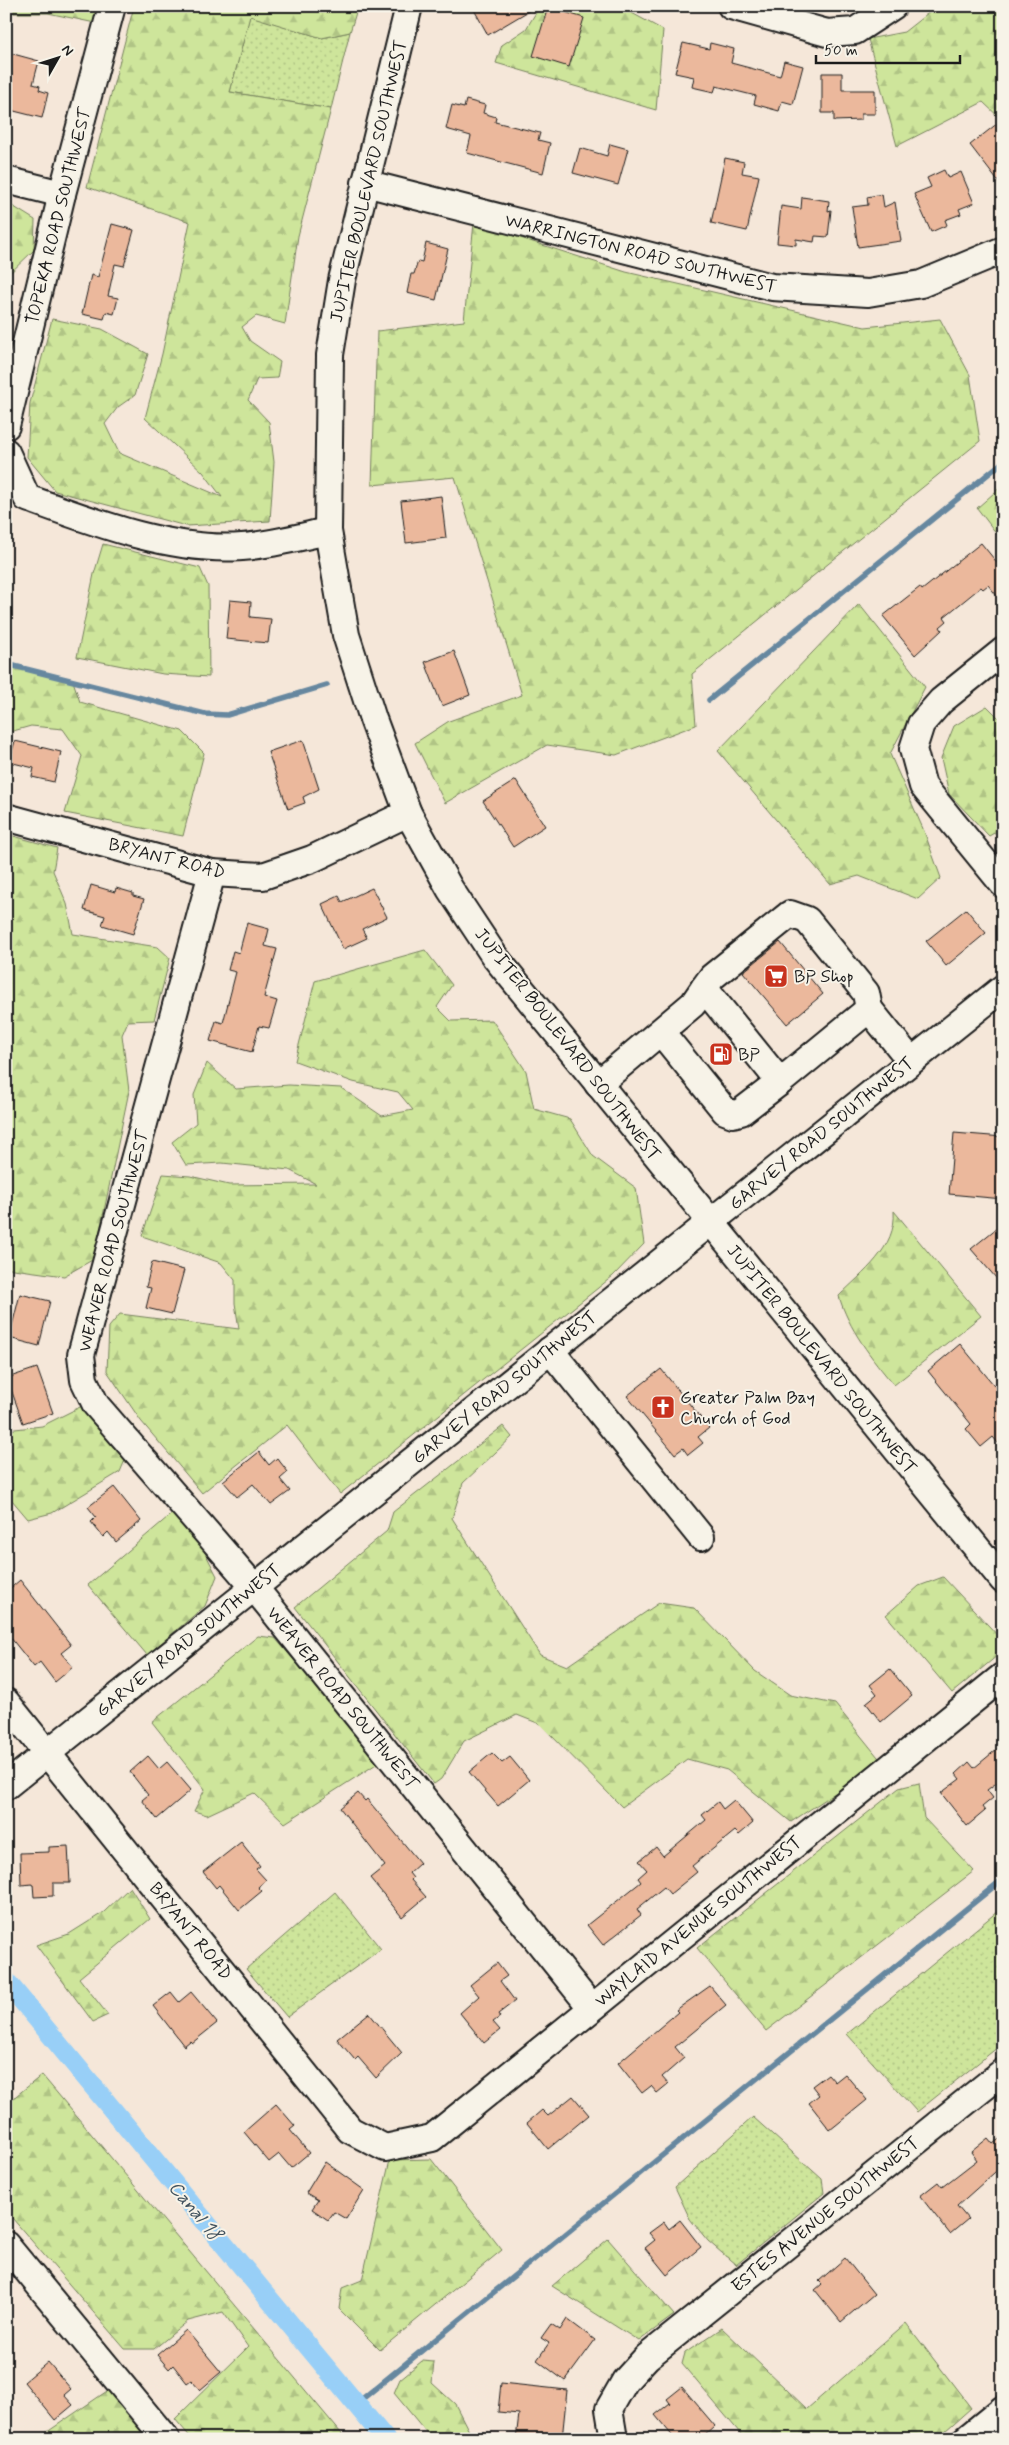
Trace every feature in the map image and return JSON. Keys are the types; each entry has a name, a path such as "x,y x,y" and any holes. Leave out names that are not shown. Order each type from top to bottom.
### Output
{"street":[{"name":"TOPEKA ROAD SOUTHWEST","path":"6,426 62,194 112,6"},
{"name":"JUPITER BOULEVARD SOUTHWEST","path":"409,6 342,280 330,355 328,532 346,634 373,719 408,813 450,889 495,957 1003,1580"},
{"path":"731,6 826,32 855,31 893,6"},
{"path":"6,180 62,194"},
{"name":"WARRINGTON ROAD SOUTHWEST","path":"365,183 772,287 868,293 921,284 1003,250"},
{"path":"6,452 28,498 86,520 166,541 204,547 242,547 328,532"},
{"path":"1003,651 941,701 921,724 912,749 923,786 1003,884"},
{"name":"BRYANT ROAD","path":"6,817 212,873 263,876 312,859 408,813"},
{"name":"WEAVER ROAD SOUTHWEST","path":"212,873 81,1355 84,1380 96,1405 254,1587 590,2007"},
{"path":"598,1084 693,1004 712,977 790,914 807,920 866,993 869,1009 911,1061"},
{"path":"704,988 780,1082"},
{"name":"GARVEY ROAD SOUTHWEST","path":"6,1786 1003,988"},
{"path":"661,1032 725,1111 733,1114 741,1112 780,1082 869,1009"},
{"path":"550,1350 701,1537"},
{"name":"WAYLAID AVENUE SOUTHWEST","path":"384,2148 432,2138 590,2007 1003,1676"},
{"name":"BRYANT ROAD","path":"6,1702 350,2130 384,2148"},
{"name":"ESTES AVENUE SOUTHWEST","path":"614,2439 609,2409 625,2381 647,2357 1003,2072"},
{"path":"6,2245 166,2439"},
{"path":"966,2439 1003,2409"}],"green space":[{"path":"6,6 99,6 95,23 48,13 6,13"},
{"path":"134,6 358,6 350,32 322,38 250,16 230,92 331,109 298,236 285,324 256,316 242,327 250,341 280,362 277,378 257,379 248,400 269,422 274,462 270,521 186,526 55,491 27,457 30,403 52,319 102,329 148,354 135,395 118,407 105,424 119,453 222,497 203,472 145,418 162,354 190,222 87,187"},
{"path":"540,6 619,6 663,30 656,110 496,63 502,45 526,29"},
{"path":"937,6 1003,6 1003,121 983,102 897,146 868,39 904,32"},
{"path":"250,15 322,38 350,32 331,109 230,92"},
{"path":"6,202 35,220 34,250 7,276"},
{"path":"474,223 626,272 865,327 940,319 970,375 980,441 692,674 696,725 616,755 547,745 445,803 415,743 449,721 522,695 455,477 372,485 377,331 464,321"},
{"path":"1003,485 1003,542 977,508"},
{"path":"103,544 200,568 208,586 209,677 163,674 77,657 94,574"},
{"path":"859,604 925,687 890,754 924,831 941,878 918,899 859,876 830,884 718,751"},
{"path":"6,665 73,681 80,702 182,731 204,753 183,836 65,813 82,756 63,729 31,726 6,733"},
{"path":"987,706 1003,722 1003,828 989,836 949,794 941,758 954,726"},
{"path":"6,834 57,848 53,871 67,904 73,934 158,947 170,958 154,1020 128,1021 122,1035 129,1091 94,1259 64,1276 6,1268"},
{"path":"425,950 452,985 437,1007 451,1021 492,1020 526,1071 534,1109 570,1119 593,1156 636,1188 644,1244 613,1276 340,1494 287,1425 202,1493 141,1421 107,1371 109,1327 120,1314 239,1329 235,1303 235,1280 221,1263 142,1236 163,1174 190,1176 229,1185 316,1184 289,1170 222,1163 186,1165 172,1142 196,1123 194,1095 207,1063 236,1089 289,1085 341,1088 382,1116 413,1110 398,1092 353,1082 295,1061 315,981"},
{"path":"894,1211 981,1316 894,1385 869,1354 848,1320 839,1296 867,1269 884,1248 890,1237"},
{"path":"88,1403 128,1453 120,1472 52,1513 28,1519 6,1493 6,1430 42,1426"},
{"path":"503,1426 512,1437 463,1483 452,1518 540,1655 567,1666 659,1603 694,1608 755,1671 790,1695 835,1704 882,1762 791,1822 727,1770 687,1759 622,1807 540,1724 517,1715 464,1741 441,1779 434,1784 295,1607 387,1531 393,1512"},
{"path":"175,1511 199,1541 217,1576 205,1606 147,1655 88,1585"},
{"path":"943,1577 1003,1641 1003,1651 952,1693 886,1615 919,1586"},
{"path":"258,1636 275,1638 381,1761 285,1823 254,1793 207,1815 194,1811 205,1789 152,1722"},
{"path":"919,1783 924,1818 974,1871 766,2031 697,1948 899,1788"},
{"path":"130,1887 150,1919 79,1978 108,2015 93,2022 36,1945 69,1934 104,1912"},
{"path":"335,1892 381,1949 287,2017 246,1969"},
{"path":"1003,1907 1003,2043 917,2112 847,2034"},
{"path":"42,2075 346,2439 192,2439 175,2419 248,2347 223,2312 188,2321 154,2349 125,2349 6,2211 6,2104"},
{"path":"753,2117 822,2179 824,2193 736,2265 708,2241 690,2219 675,2187"},
{"path":"431,2159 502,2250 380,2350 339,2309 342,2288 362,2280 390,2160"},
{"path":"608,2239 674,2315 639,2341 552,2286"},
{"path":"906,2323 971,2408 936,2439 745,2439 682,2364 685,2353 722,2328 807,2409"},
{"path":"422,2361 434,2362 432,2383 455,2404 473,2439 432,2439 394,2393 400,2379"},
{"path":"110,2389 156,2439 37,2439"}],"building":[{"path":"472,6 537,6 488,35"},
{"path":"548,7 584,18 569,67 533,56"},
{"path":"683,43 709,49 710,43 734,49 731,63 780,76 784,61 803,66 793,104 782,101 779,111 754,104 756,96 716,86 714,92 692,87 694,77 675,73"},
{"path":"6,52 39,61 33,84 40,86 39,90 48,93 42,118 6,109"},
{"path":"822,73 842,73 842,90 875,90 875,114 861,114 861,120 834,121 834,113 822,113"},
{"path":"466,100 485,105 483,113 496,117 495,122 540,133 538,140 550,143 543,173 467,153 471,136 446,129 452,105 464,108"},
{"path":"1003,119 1003,188 970,145"},
{"path":"610,144 628,149 618,185 573,173 580,148 607,156"},
{"path":"725,158 744,162 742,173 759,176 747,231 711,223"},
{"path":"944,170 948,178 961,172 974,203 959,209 961,214 945,220 947,225 931,232 914,194 931,187 927,178"},
{"path":"882,194 884,207 895,202 901,241 858,247 852,207 868,205 867,197"},
{"path":"802,197 829,201 828,211 831,210 828,237 815,236 814,242 796,239 796,245 777,243 781,206 801,209"},
{"path":"112,224 134,230 124,266 115,264 108,296 118,298 114,314 106,312 104,319 82,314 91,275 98,277"},
{"path":"426,243 448,249 436,300 407,293 411,274 414,274 418,261 422,262"},
{"path":"441,496 446,538 406,543 401,501"},
{"path":"981,543 1003,570 1003,603 988,585 983,589 981,587 944,617 947,621 940,627 942,630 915,655 883,616 920,587 922,590"},
{"path":"230,600 251,602 250,617 271,619 268,643 226,639"},
{"path":"454,651 470,695 442,706 425,662"},
{"path":"303,740 319,789 303,797 305,803 288,809 268,752"},
{"path":"15,741 61,752 54,782 32,777 34,768 9,762"},
{"path":"516,780 545,826 513,847 483,801"},
{"path":"91,885 115,892 116,888 133,893 133,896 144,899 133,934 102,925 105,916 84,910"},
{"path":"372,888 387,917 362,929 367,938 343,949 322,904 339,896 342,902"},
{"path":"966,909 986,933 946,966 926,941"},
{"path":"247,923 269,929 265,946 277,949 264,997 277,1001 269,1028 259,1026 252,1052 210,1041 216,1021 223,1023 236,972 228,970 233,951 239,953"},
{"path":"780,942 823,994 787,1024 743,972"},
{"path":"954,1133 1003,1137 1003,1199 949,1194"},
{"path":"1003,1223 1003,1286 971,1249"},
{"path":"152,1262 184,1270 172,1314 146,1308 151,1288 146,1287"},
{"path":"20,1294 50,1301 39,1346 9,1338"},
{"path":"960,1344 1003,1396 1003,1449 993,1437 981,1447 966,1429 971,1424 928,1371"},
{"path":"37,1368 53,1413 23,1423 7,1378"},
{"path":"661,1369 709,1428 698,1437 703,1443 688,1455 683,1448 675,1454 627,1396"},
{"path":"259,1452 269,1465 277,1458 288,1472 280,1479 290,1491 271,1505 253,1484 237,1497 223,1481"},
{"path":"114,1487 141,1521 116,1542 108,1532 103,1537 91,1522 96,1517 88,1507"},
{"path":"20,1580 71,1645 61,1653 73,1667 55,1682 40,1662 34,1667 6,1632 6,1592"},
{"path":"890,1669 912,1696 881,1722 866,1703 877,1694 870,1685"},
{"path":"1003,1744 1003,1778 987,1790 993,1798 982,1807 985,1811 967,1826 941,1793 960,1779 956,1774 969,1762 974,1768"},
{"path":"492,1753 502,1763 510,1757 529,1780 498,1806 469,1772"},
{"path":"148,1756 159,1769 167,1762 191,1790 157,1819 142,1800 148,1795 130,1772"},
{"path":"358,1793 365,1801 367,1799 420,1863 409,1873 413,1878 411,1880 426,1897 402,1917 370,1878 385,1866 340,1808"},
{"path":"734,1800 753,1823 739,1835 735,1831 692,1866 697,1872 670,1894 664,1887 637,1909 641,1915 603,1945 587,1925 641,1882 638,1878 647,1870 639,1861 656,1847 663,1856 706,1820 702,1815 718,1802 723,1809"},
{"path":"241,1842 260,1866 256,1869 266,1880 258,1887 262,1891 239,1910 219,1885 216,1888 203,1872"},
{"path":"68,1846 70,1883 53,1883 53,1896 34,1897 33,1884 21,1885 20,1853 49,1852 49,1847"},
{"path":"497,1963 507,1976 500,1981 515,2001 498,2014 500,2017 493,2022 500,2030 484,2043 460,2013 479,1996 470,1985"},
{"path":"710,1986 726,2005 675,2047 684,2058 662,2077 668,2084 657,2093 651,2086 642,2093 618,2063 678,2012 676,2010"},
{"path":"171,1992 179,2002 191,1992 217,2023 192,2043 190,2041 184,2046 153,2006"},
{"path":"369,2013 402,2053 376,2078 358,2057 355,2060 337,2039"},
{"path":"828,2074 835,2082 845,2074 867,2100 830,2130 809,2103 819,2095 812,2086"},
{"path":"573,2096 589,2115 548,2149 527,2123 542,2110 548,2116"},
{"path":"276,2104 295,2126 290,2130 309,2153 291,2168 279,2154 269,2162 244,2132"},
{"path":"1003,2136 1003,2165 957,2206 968,2219 950,2234 920,2196 938,2182 942,2187 977,2160 971,2152 988,2138 993,2144"},
{"path":"325,2162 364,2190 346,2219 334,2212 328,2220 312,2209 318,2200 306,2193"},
{"path":"680,2220 701,2247 667,2275 645,2248 655,2240 649,2233 664,2222 669,2229"},
{"path":"845,2258 874,2294 841,2322 815,2290 822,2284 819,2281"},
{"path":"567,2319 595,2340 565,2381 537,2360 549,2343 541,2338 551,2324 560,2330"},
{"path":"186,2330 221,2372 200,2390 191,2380 187,2383 173,2365 169,2369 157,2355"},
{"path":"48,2362 71,2389 64,2395 73,2405 55,2420 24,2382"},
{"path":"501,2383 567,2390 562,2439 516,2439 519,2414 498,2412"},
{"path":"682,2387 715,2426 701,2439 675,2439 655,2415 670,2403 667,2399"}],"waterway":[{"path":"709,700 1003,462"},
{"path":"6,664 205,714 227,715 327,685"},
{"path":"356,2404 1003,1879"},
{"name":"Canal 18","path":"6,1981 385,2439"}],"place":[{"name":"BP Shop","path":"776,976"},
{"name":"BP","path":"721,1054"},
{"name":"Greater Palm Bay Church of God","path":"663,1407"}]}
